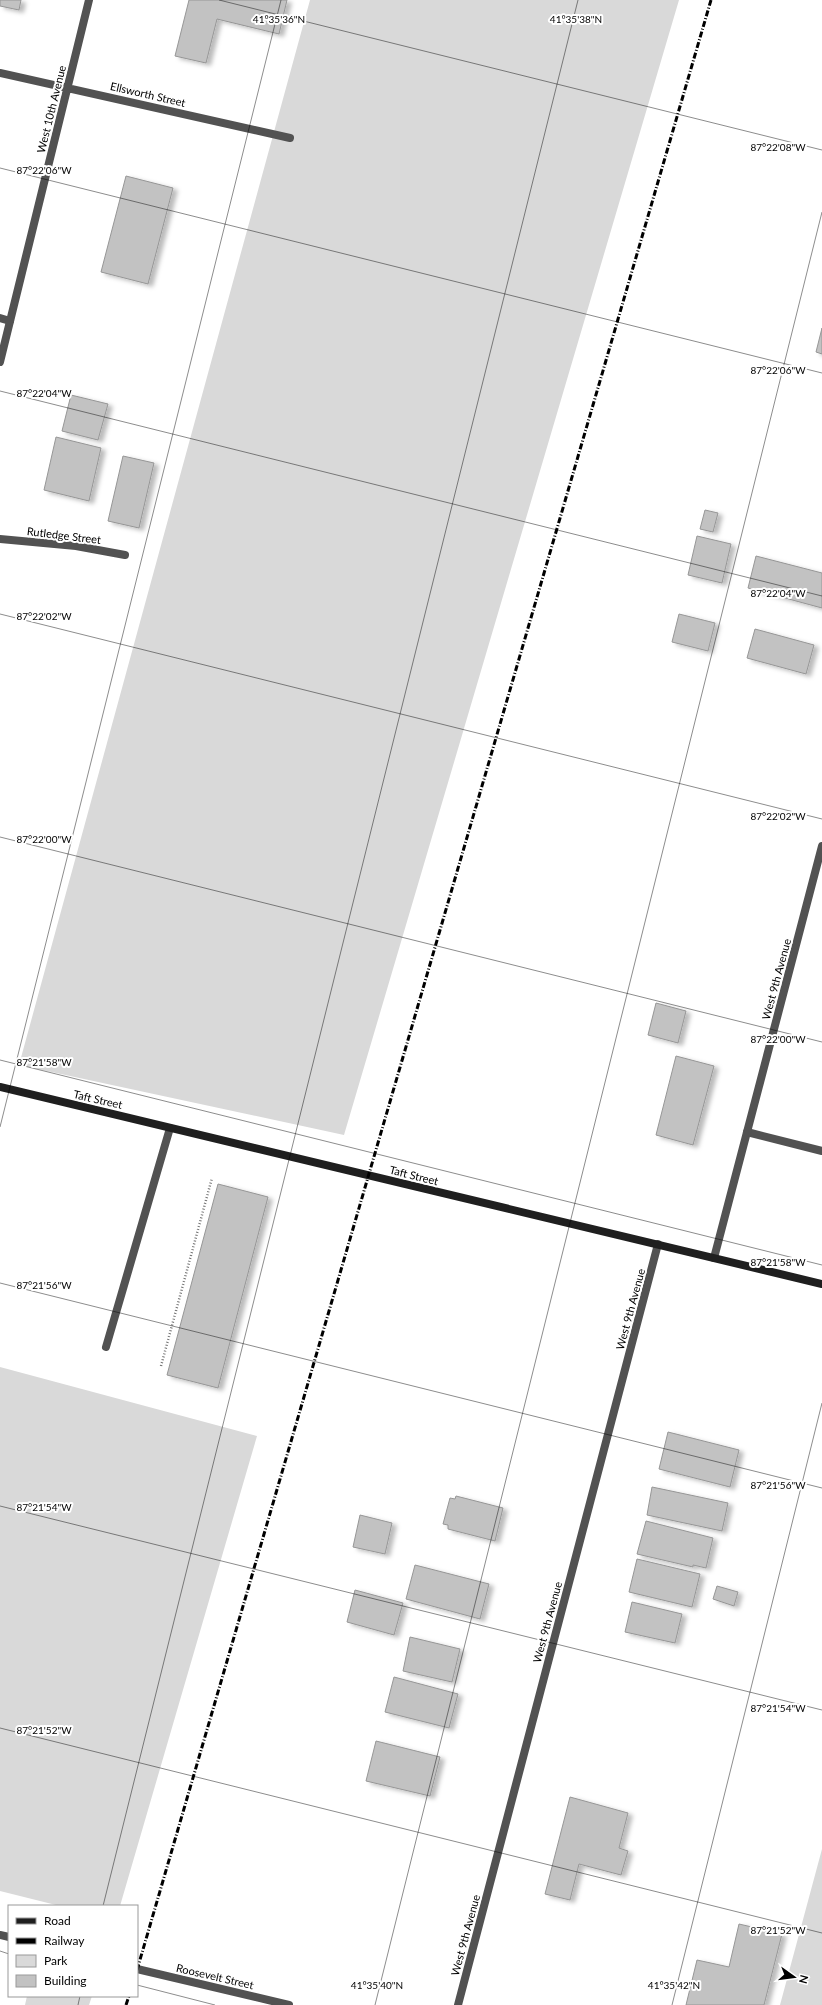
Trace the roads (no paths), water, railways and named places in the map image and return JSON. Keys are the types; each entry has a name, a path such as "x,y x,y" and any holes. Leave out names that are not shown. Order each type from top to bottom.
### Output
{"street":[{"name":"West 10th Avenue","path":"0,362 89,0"},
{"name":"Ellsworth Street","path":"0,72 290,138"},
{"path":"0,318 10,321"},
{"name":"Rutledge Street","path":"0,539 76,546 125,556"},
{"name":"West 9th Avenue","path":"714,1258 822,846"},
{"name":"Taft Street","path":"0,1087 822,1284"},
{"path":"106,1348 170,1128"},
{"path":"747,1132 822,1151"},
{"name":"West 9th Avenue","path":"458,2005 658,1244"},
{"name":"Roosevelt Street","path":"138,1969 289,2005"}],"railway":[{"path":"138,1967 711,0"},
{"path":"126,2005 129,1997"}]}
